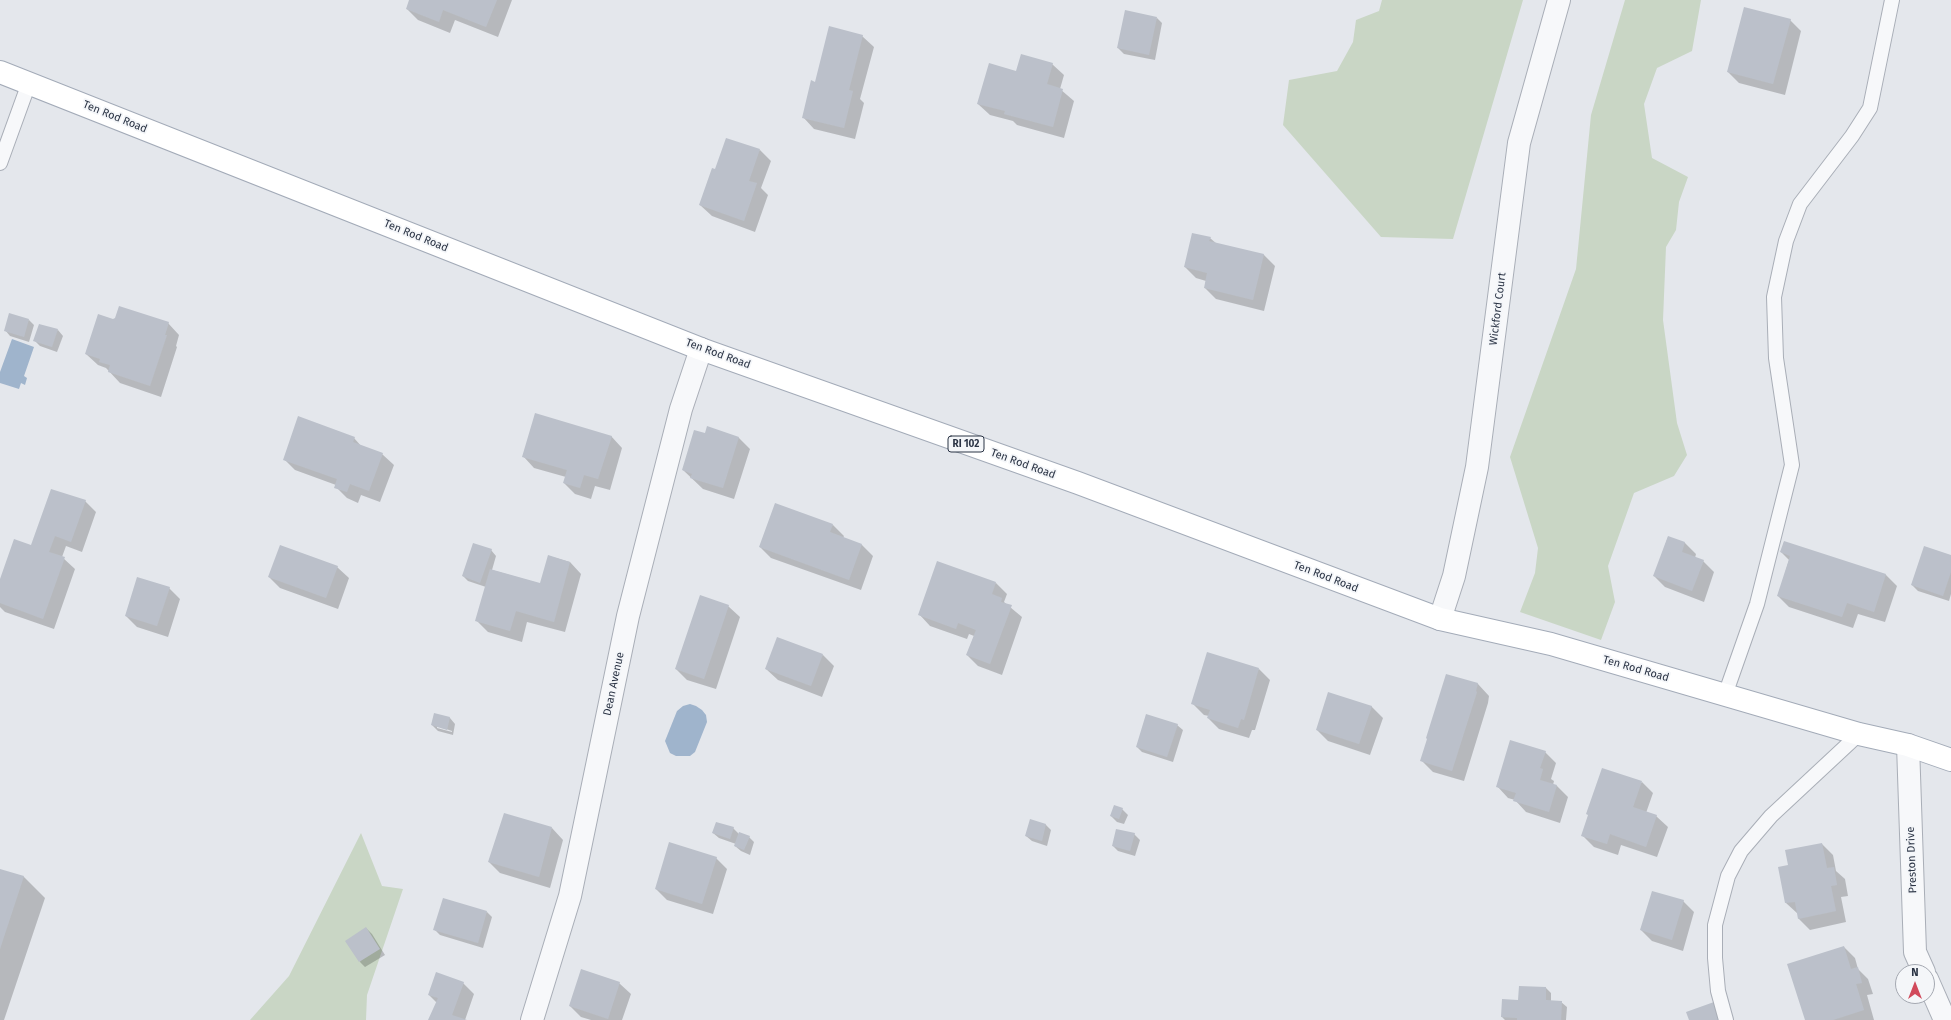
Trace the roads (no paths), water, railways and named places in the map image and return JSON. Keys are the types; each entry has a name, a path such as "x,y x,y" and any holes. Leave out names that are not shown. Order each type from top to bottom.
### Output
{"main road":[{"name":"Ten Rod Road","path":"0,72 701,349 1078,483 1440,619 1551,644 1859,734 1908,745 1951,760"}],"street":[{"name":"Wickford Court","path":"1440,619 1454,576 1477,466 1519,144 1559,0"},
{"name":"Dean Avenue","path":"532,1020 570,896 628,616 681,409 701,349"},
{"name":"Preston Drive","path":"1908,745 1915,952 1920,964"},
{"path":"1935,997 1945,1020"}],"lane":[{"path":"1725,695 1757,604 1792,465 1776,358 1774,297 1786,241 1800,204 1852,136 1870,108 1892,0"},
{"path":"0,163 29,83"},
{"path":"1726,1020 1718,991 1715,958 1715,925 1728,876 1742,851 1771,816 1859,734"}],"water":[{"path":"12,339 34,347 24,376 27,378 25,385 21,383 19,389 0,383 0,372"},
{"path":"690,704 702,710 706,715 707,722 695,752 690,756 676,756 670,753 665,741 677,711 683,706"}]}
